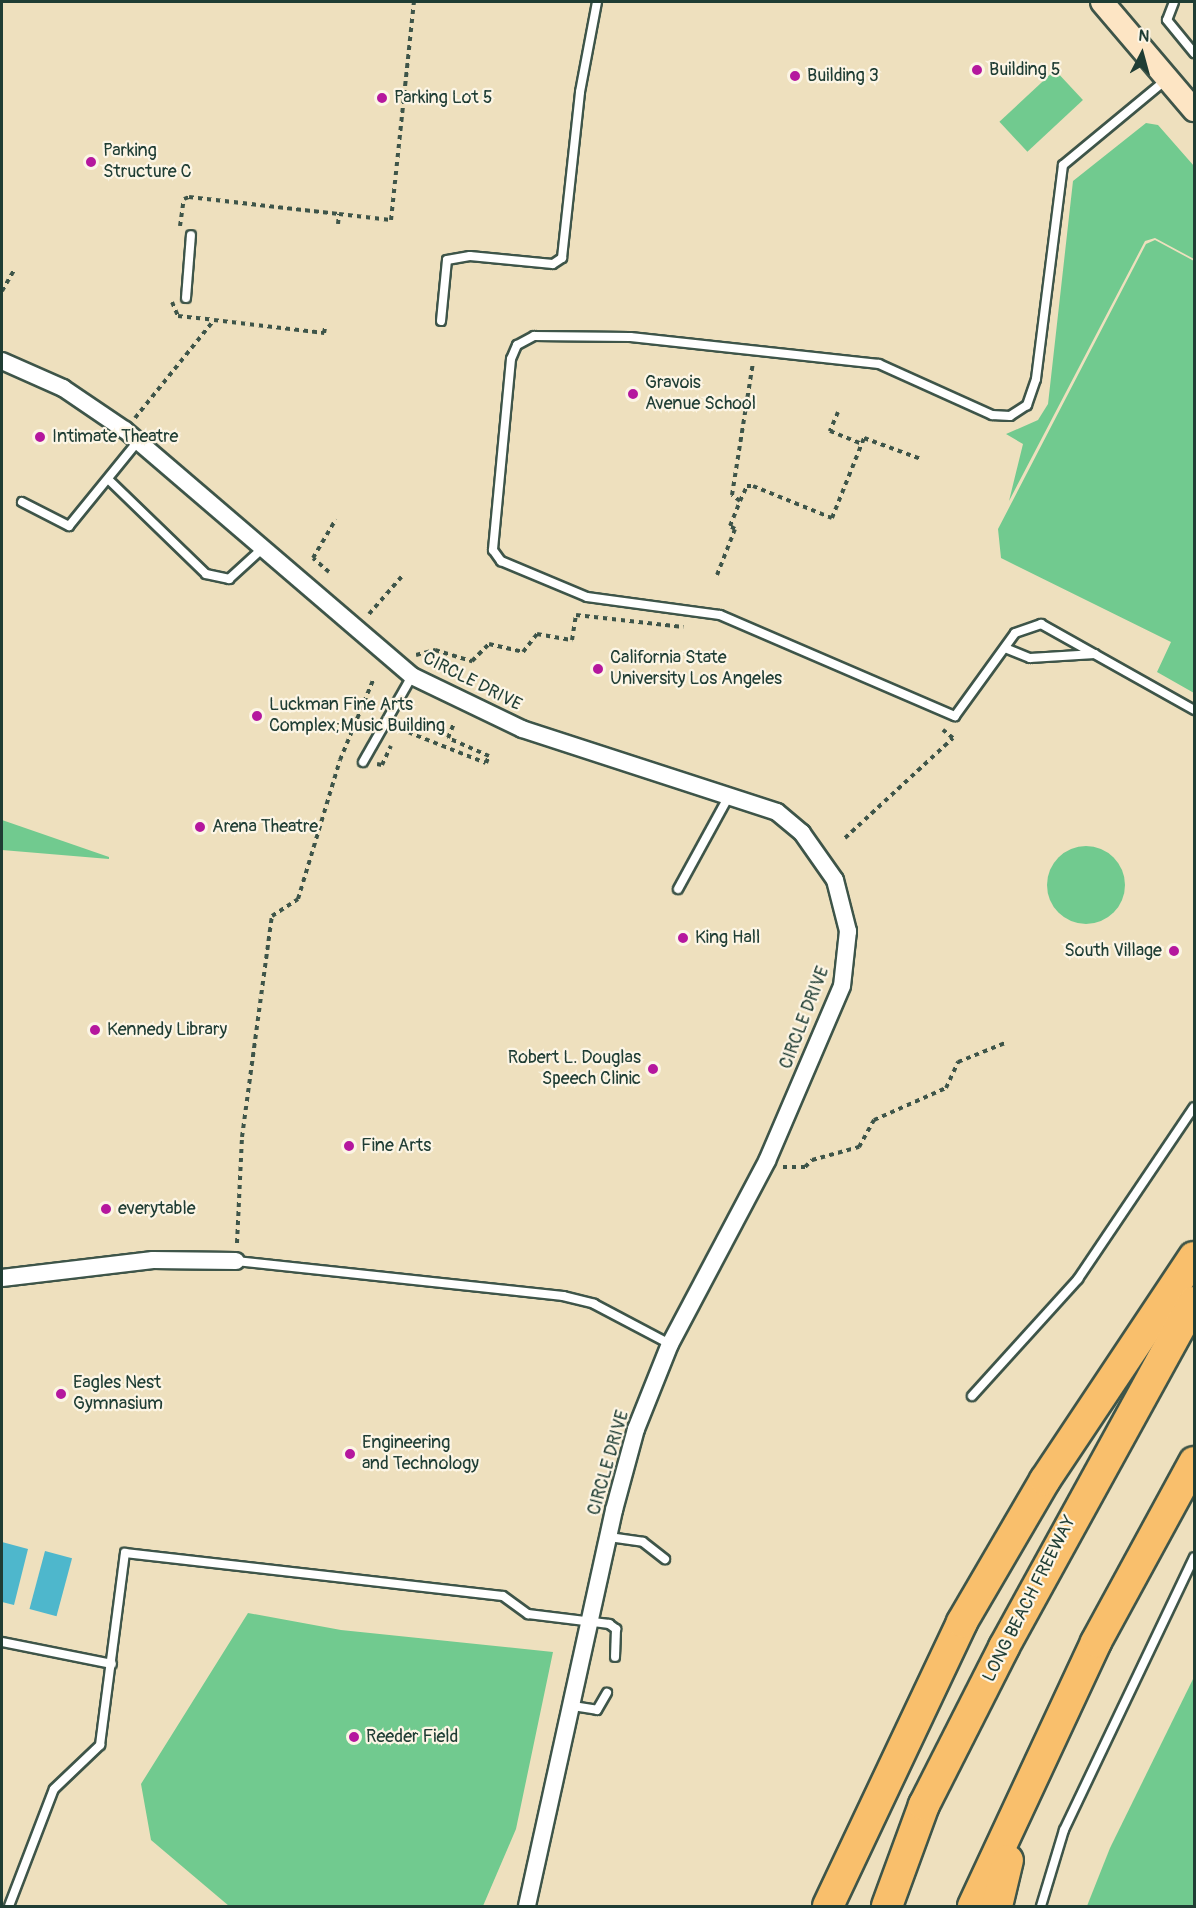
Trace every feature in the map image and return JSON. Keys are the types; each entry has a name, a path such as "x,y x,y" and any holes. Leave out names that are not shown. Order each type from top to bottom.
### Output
{"highway":[{"path":"828,1906 864,1826 989,1576 1045,1480 1194,1257"},
{"name":"LONG BEACH FREEWAY","path":"887,1906 924,1805 1059,1539 1194,1302"},
{"path":"973,1906 1024,1789 1194,1462"},
{"path":"997,1906 1024,1789"},
{"path":"873,1906 924,1805"},
{"path":"817,1906 864,1826"}],"street":[{"path":"1106,3 1194,110"},
{"name":"CIRCLE DRIVE","path":"2,361 63,388 138,441 412,676 522,729 731,793 777,812 818,852 844,907 848,958 829,1020 767,1161 670,1344 636,1429 609,1537 527,1906"},
{"path":"2,1278 153,1260 236,1261"}],"lane":[{"path":"441,321 447,260 470,256 553,264 562,258 580,92 597,2"},
{"path":"1174,2 1167,20 1194,53"},
{"path":"1167,78 1063,165 1036,379 1027,405 1010,416 992,415 879,364 565,333 534,336 517,345 511,359 494,550 501,561 587,597 710,613 839,662 955,716 1005,648 1027,626 1041,624 1194,710"},
{"path":"186,297 191,235"},
{"path":"22,502 69,526 109,480 138,441"},
{"path":"109,480 218,579 229,579 263,548"},
{"path":"1005,648 1030,658 1096,654"},
{"path":"363,762 412,676"},
{"path":"678,889 731,793"},
{"path":"972,1396 1078,1279 1194,1107"},
{"path":"236,1261 563,1296 594,1304 670,1344"},
{"path":"609,1537 643,1542 665,1559"},
{"path":"9,1906 54,1789 100,1745 125,1553 503,1596 528,1614 616,1629 615,1657"},
{"path":"1041,1906 1064,1830 1194,1557"},
{"path":"2,1642 112,1664"},
{"path":"573,1706 597,1710 607,1693"}],"path":[{"path":"179,237 183,203 189,197 391,220 414,2"},
{"path":"338,224 339,214"},
{"path":"2,291 14,270"},
{"path":"173,294 178,316 324,333 325,328"},
{"path":"133,421 214,320"},
{"path":"740,501 732,495 755,351"},
{"path":"838,412 830,431 861,444"},
{"path":"717,575 740,501 747,486 753,486 832,518 864,438 921,459"},
{"path":"329,572 313,558 336,519"},
{"path":"369,614 403,575"},
{"path":"414,655 435,650 472,661 489,644 523,652 537,634 572,640 576,615 695,628 710,613"},
{"path":"236,1261 242,1137 272,916 298,899 340,759 374,678"},
{"path":"340,759 382,765 402,726 486,763 489,756 448,738 454,723"},
{"path":"845,838 953,738 943,730"},
{"path":"779,1167 805,1167 812,1160 859,1147 874,1120 946,1088 958,1062 1005,1043"}],"green space":[{"path":"1055,70 1083,100 1027,152 999,122"},
{"path":"1146,123 1158,125 1194,166 1194,259 1155,238 1145,241 1009,501 1023,444 1006,434 1038,420 1048,404 1073,181"},
{"path":"1155,240 1194,261 1194,693 1157,672 1171,642 1001,558 998,529 1146,244"},
{"path":"2,820 109,857 109,859 2,850"},
{"path":"1086,846 1101,849 1113,858 1122,870 1125,885 1122,900 1113,912 1101,921 1086,924 1071,921 1059,912 1050,900 1047,885 1050,870 1059,858 1071,849"},
{"name":"Reeder Field","path":"248,1613 341,1630 553,1652 516,1829 483,1906 229,1906 151,1840 141,1784"},
{"path":"1194,1677 1194,1906 1087,1906 1110,1848"}],"water":[{"path":"2,1542 28,1549 14,1605 2,1602"},
{"path":"45,1551 72,1558 57,1616 29,1609"}],"place":[{"name":"Building 5","path":"977,70"},
{"name":"Building 3","path":"795,76"},
{"name":"Parking Lot 5","path":"382,98"},
{"name":"Parking Structure C","path":"91,162"},
{"name":"Gravois Avenue School","path":"633,394"},
{"name":"Intimate Theatre","path":"40,437"},
{"name":"California State University Los Angeles","path":"598,669"},
{"name":"Luckman Fine Arts Complex;Music Building","path":"257,716"},
{"name":"Arena Theatre","path":"200,827"},
{"name":"King Hall","path":"683,938"},
{"name":"South Village","path":"1174,951"},
{"name":"Kennedy Library","path":"95,1030"},
{"name":"Robert L. Douglas Speech Clinic","path":"653,1069"},
{"name":"Fine Arts","path":"349,1146"},
{"name":"everytable","path":"106,1209"},
{"name":"Eagles Nest Gymnasium","path":"61,1394"},
{"name":"Engineering and Technology","path":"350,1454"},
{"name":"Reeder Field","path":"354,1737"}]}
